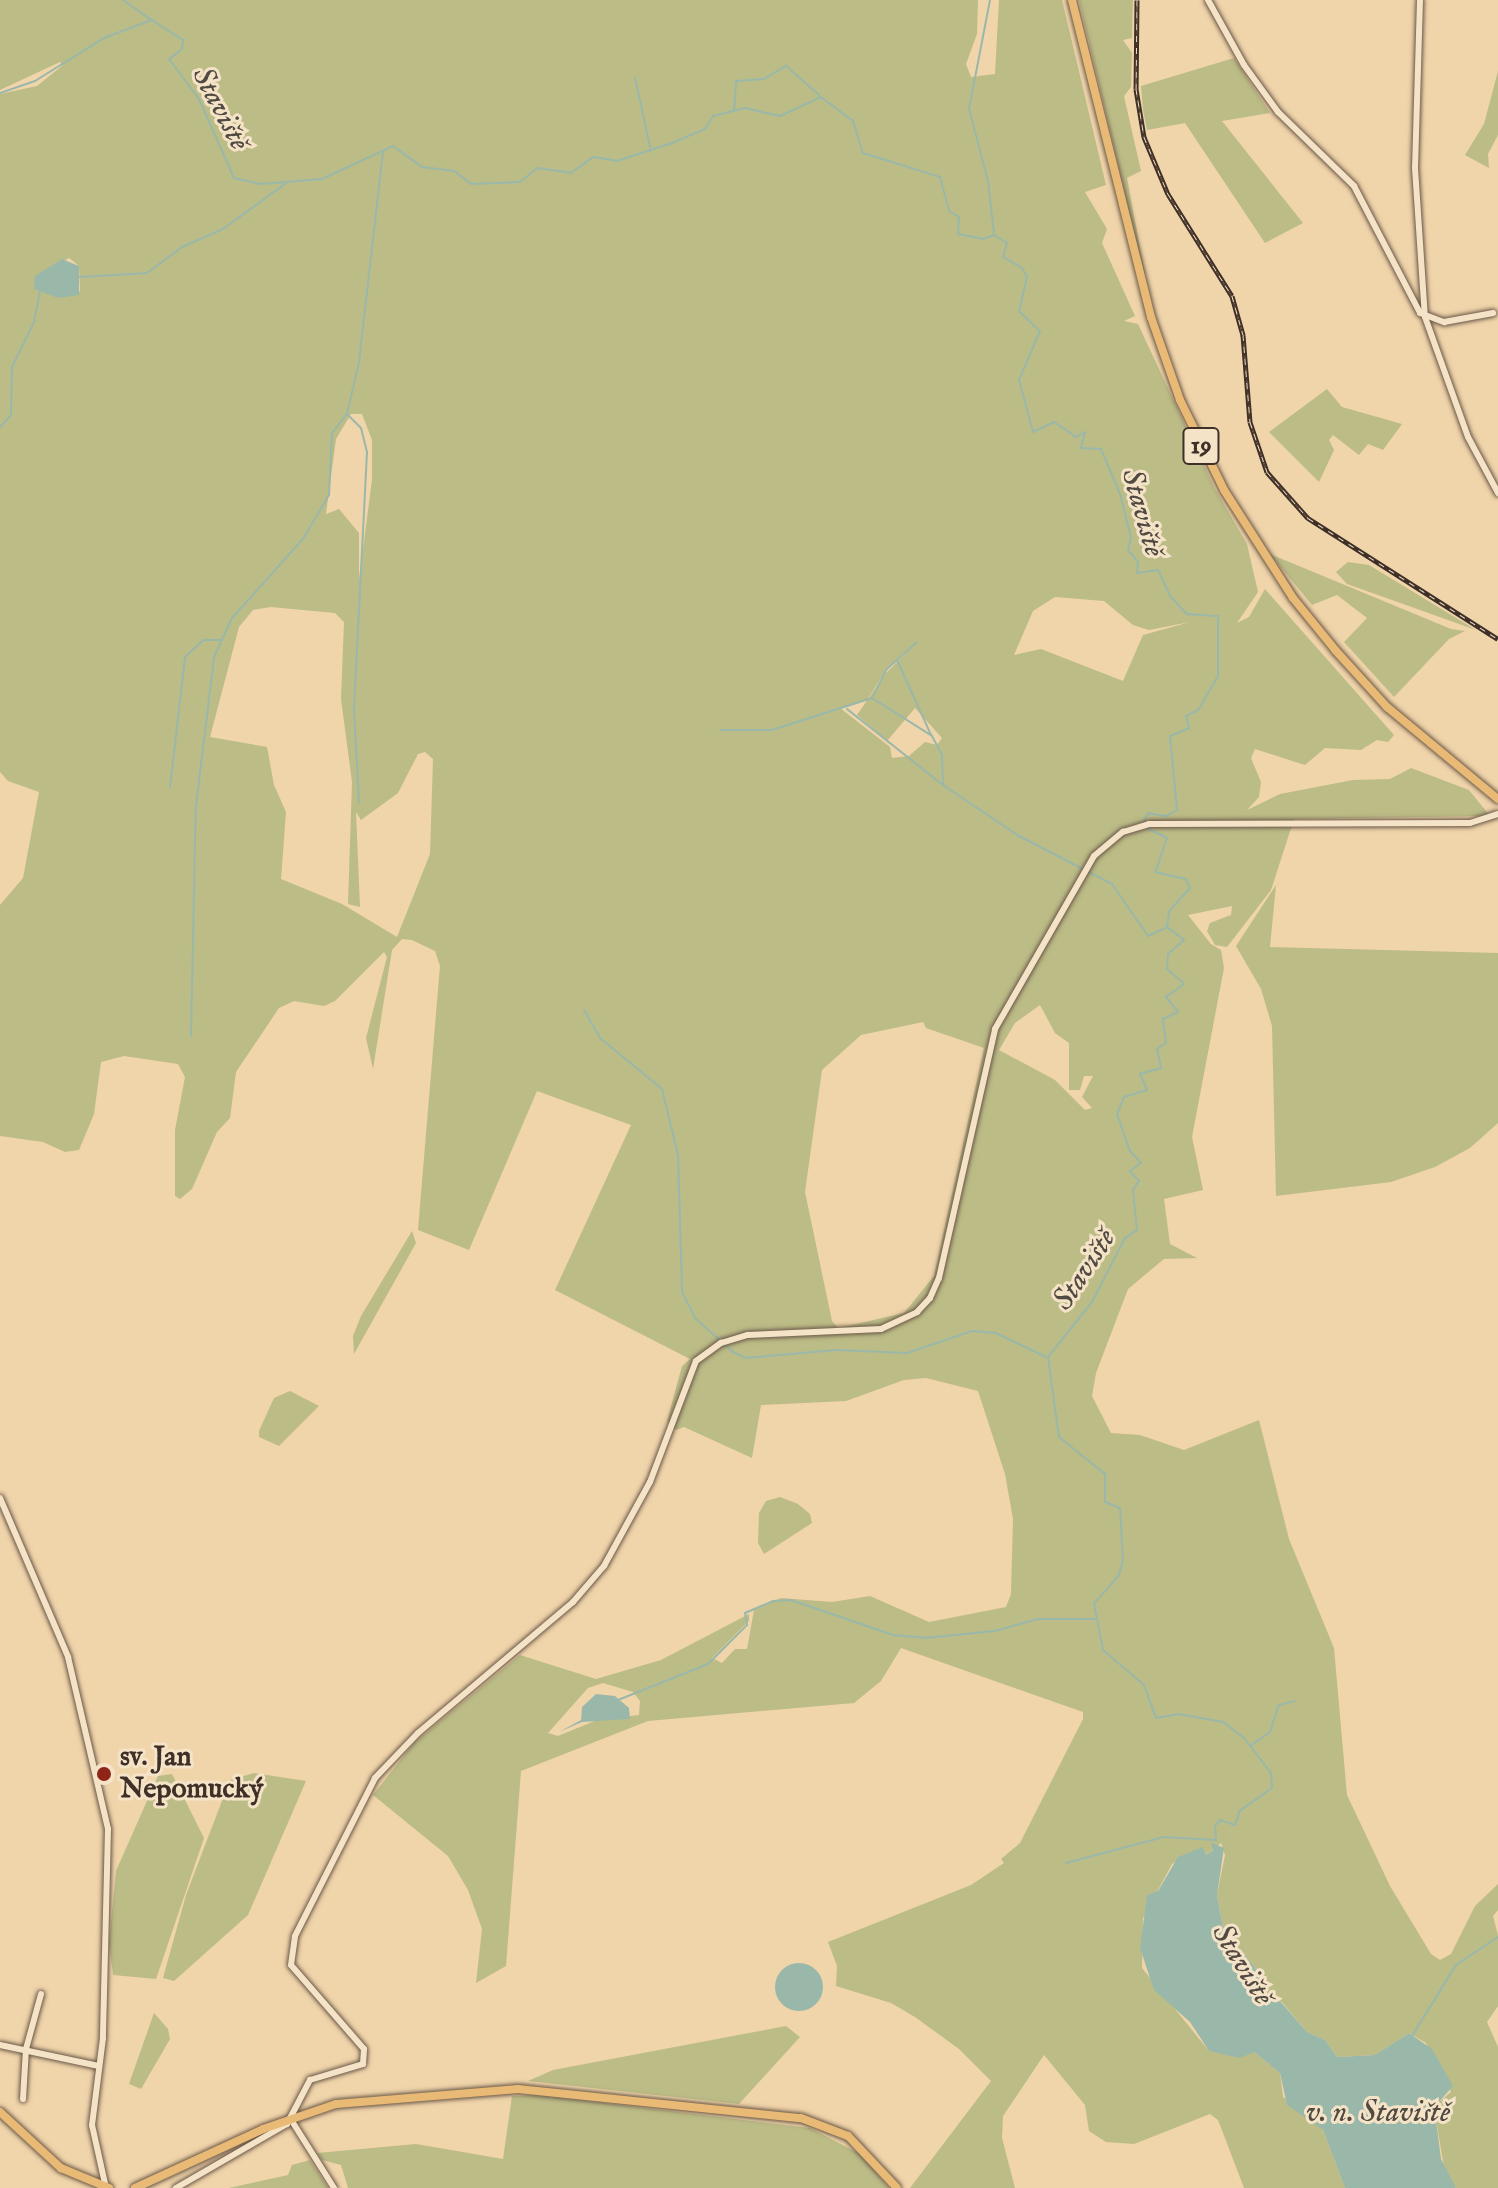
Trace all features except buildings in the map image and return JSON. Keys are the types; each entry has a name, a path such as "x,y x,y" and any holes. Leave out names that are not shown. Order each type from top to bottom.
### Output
{"main road":[{"name":"19","path":"1072,0 1151,317 1180,400 1224,490 1269,564 1336,651 1387,707 1498,799"},
{"path":"135,2188 290,2118 366,2100 518,2089 779,2114 848,2136 897,2188"},
{"path":"0,2112 61,2168 90,2186 107,2188"}],"street":[{"path":"1208,0 1244,65 1278,112 1354,186 1425,317 1468,437 1498,493"},
{"path":"1420,0 1415,168 1425,317"},
{"path":"1425,317 1444,322 1493,313"},
{"path":"176,2188 270,2135 290,2118 310,2080 354,2069 366,2057 291,1965 289,1949 375,1778 418,1733 573,1602 604,1566 650,1482 696,1361 721,1343 748,1335 881,1329 917,1312 930,1298 939,1278 995,1029 1094,856 1123,832 1149,824 1470,823 1498,814"},
{"path":"0,1498 68,1657 108,1829 99,2066 92,2125 107,2188"},
{"path":"23,2099 26,2049 41,1994"},
{"path":"0,2045 99,2066"},
{"path":"290,2118 334,2188"}],"green space":[{"path":"0,0 978,0 977,34 966,64 971,77 995,74 999,0 1062,0 1106,185 1085,192 1107,229 1102,243 1135,316 1124,321 1138,324 1215,489 1247,544 1258,592 1237,623 1249,617 1265,589 1394,735 1388,742 1377,740 1361,750 1325,748 1305,765 1255,749 1251,758 1261,782 1259,797 1247,810 1280,794 1353,780 1390,779 1411,768 1469,790 1490,816 1294,819 1271,890 1227,947 1215,945 1207,931 1210,923 1231,915 1232,906 1188,915 1211,944 1221,950 1224,968 1192,1137 1203,1190 1164,1199 1170,1244 1197,1258 1164,1259 1128,1289 1096,1373 1092,1396 1111,1433 1140,1435 1184,1450 1259,1420 1289,1539 1334,1648 1347,1795 1390,1886 1431,1954 1440,1960 1451,1954 1475,1906 1498,1884 1498,1910 1493,1916 1498,1935 1498,2006 1487,2022 1498,2047 1498,2188 1456,2188 1445,2173 1436,2120 1438,2103 1451,2092 1426,2043 1409,2033 1375,2055 1337,2057 1325,2040 1307,2032 1282,2002 1266,1994 1264,1979 1223,1928 1217,1895 1225,1855 1221,1843 1206,1855 1203,1848 1172,1864 1143,1918 1142,1968 1209,2051 1254,2052 1280,2073 1283,2097 1323,2130 1345,2188 1244,2188 1218,2120 1210,2114 1134,2144 1106,2142 1089,2131 1085,2105 1044,2055 1003,2116 1002,2138 1015,2188 910,2188 991,2081 959,2049 915,2017 891,2003 836,1986 837,1966 828,1942 971,1885 1004,1863 1001,1859 1020,1843 1083,1719 1083,1712 901,1648 881,1681 854,1703 648,1721 521,1771 506,1966 476,1983 482,1929 468,1890 448,1856 373,1795 414,1743 520,1655 596,1679 661,1660 749,1614 749,1621 712,1658 722,1663 735,1649 747,1649 754,1610 781,1598 832,1602 870,1596 929,1622 1006,1607 1011,1594 1013,1519 1005,1474 978,1391 926,1378 904,1380 846,1401 761,1405 752,1458 684,1427 676,1430 667,1421 682,1366 690,1359 555,1290 631,1125 537,1091 469,1250 418,1230 440,966 435,951 412,940 402,939 392,950 373,1069 366,1038 387,957 384,952 335,1001 324,1006 294,1001 279,1008 236,1072 230,1118 217,1132 192,1189 180,1199 175,1196 175,1130 185,1077 178,1064 124,1056 101,1062 94,1114 79,1150 65,1152 43,1142 0,1136 0,905 23,878 39,792 8,781 0,772 0,94 37,86 63,65 60,62 0,90","holes":["69,258 79,266 80,291 58,298 35,276","351,414 362,414 372,440 372,480 359,579 359,533 339,509 326,514 336,439","1055,597 1104,601 1133,625 1149,630 1190,622 1143,635 1123,681 1041,649 1014,655 1033,611","271,607 335,613 344,622 341,699 352,782 348,904 360,907 356,812 361,820 398,793 418,754 425,752 433,759 430,854 397,937 342,904 281,879 286,812 274,785 267,747 210,737 239,627 253,610","915,644 886,673 857,715 887,741 915,708 942,738 937,745 925,742 909,756 892,758 890,747 840,708 867,700 889,666","1040,1005 1055,1033 1069,1043 1069,1090 1080,1090 1084,1076 1093,1076 1082,1097 1092,1108 1085,1110 1055,1080 999,1050 1015,1023","923,1022 926,1028 984,1048 934,1276 904,1313 838,1328 832,1321 805,1192 822,1070 861,1035","603,1683 633,1692 640,1701 639,1715 597,1720 558,1736 548,1733 588,1688"]},
{"path":"1079,0 1133,0 1132,38 1123,40 1132,53 1131,87 1124,96 1141,171 1127,178 1148,290"},
{"path":"1234,58 1270,113 1222,121 1303,223 1265,243 1185,123 1147,130 1143,110 1141,86"},
{"path":"1498,71 1498,135 1488,154 1489,168 1465,155 1484,124"},
{"path":"1327,389 1342,407 1402,424 1383,450 1368,444 1359,455 1333,435 1329,440 1334,450 1319,482 1269,432"},
{"path":"1270,554 1451,629 1465,631 1449,639 1394,697 1344,642 1367,618 1337,595 1312,605"},
{"path":"1348,562 1369,565 1476,630 1347,584 1336,572"},
{"path":"1276,885 1270,947 1498,953 1498,1123 1470,1148 1435,1167 1391,1182 1276,1196 1272,1026 1261,989 1236,946"},
{"path":"412,1231 416,1243 354,1354 353,1336 361,1316"},
{"path":"290,1391 319,1406 279,1446 259,1437 259,1431 274,1398"},
{"path":"780,1497 798,1504 810,1514 812,1523 764,1554 758,1543 759,1513 766,1501"},
{"path":"254,1773 306,1781 248,1915 174,1981 163,1978 186,1895 230,1780"},
{"path":"172,1774 204,1838 156,1979 113,1975 109,1943 116,1871 158,1776"},
{"path":"154,2013 168,2029 170,2039 141,2089 129,2084"},
{"path":"786,2026 800,2037 739,2104 528,2081 553,2070"},
{"path":"538,2095 810,2128 860,2154 889,2188 348,2188 341,2165 322,2160 317,2153 416,2144 503,2159 512,2096"},
{"path":"310,2160 328,2188 229,2188 288,2175 292,2165"}],"water":[{"path":"62,259 79,266 79,295 58,298 34,289 35,276"},
{"path":"596,1694 615,1696 629,1708 630,1719 582,1722 559,1732 581,1720 582,1707"},
{"name":"v. n. Staviště","path":"1211,1842 1224,1848 1217,1895 1223,1928 1264,1979 1263,1990 1269,1997 1281,2002 1307,2032 1325,2040 1337,2057 1375,2055 1409,2033 1432,2049 1453,2086 1438,2103 1436,2120 1441,2159 1456,2188 1345,2188 1323,2130 1287,2105 1280,2073 1254,2052 1240,2058 1209,2051 1190,2022 1154,1990 1140,1948 1147,1895 1158,1891 1178,1857 1203,1847 1206,1855 1213,1850"},
{"path":"799,1963 816,1970 823,1987 816,2004 799,2011 782,2004 775,1987 782,1970"}],"waterway":[{"path":"123,0 152,20"},
{"path":"990,0 969,109 988,181 994,233"},
{"name":"Staviště","path":"0,93 35,81 104,38 152,20 183,40 182,49 169,59 199,99 234,178 261,184 322,179 393,146 422,167 454,171 471,184 520,182 537,168 571,173 593,157 617,161 672,143 705,129 713,116 745,108 780,116 821,97 853,121 863,153 940,177 949,211 959,217 958,234 983,239 994,235 1007,243 1003,257 1022,268 1027,277 1019,311 1040,331 1019,380 1033,432 1054,422 1076,437 1085,432 1081,448 1101,449 1120,494 1131,537 1128,550 1138,562 1137,573 1158,570 1170,596 1187,614 1218,616 1218,676 1198,710 1186,716 1189,728 1170,736 1177,810 1166,816 1148,813 1143,823"},
{"path":"734,111 736,81 764,79 786,66 819,95"},
{"path":"635,78 650,147"},
{"path":"191,1036 196,806 214,657 232,618 303,539 329,495 332,433 347,414 359,362 383,151"},
{"path":"80,277 147,273 182,247 223,229 286,183"},
{"path":"0,427 11,415 12,367 34,322 40,292"},
{"path":"348,415 361,428 367,452 354,710 359,803"},
{"path":"170,787 185,657 203,640 221,640"},
{"path":"873,696 887,669 917,642"},
{"path":"897,660 931,735"},
{"path":"720,730 772,730 872,698 932,736 942,755 943,785 1019,836 1112,884 1148,936 1167,927"},
{"path":"847,709 943,785"},
{"name":"Staviště","path":"1146,828 1167,838 1155,872 1186,879 1190,888 1169,911 1167,927 1184,940 1168,954 1167,969 1184,984 1166,997 1178,1012 1163,1019 1166,1043 1157,1049 1161,1068 1140,1074 1147,1090 1124,1097 1117,1114 1130,1151 1141,1163 1130,1171 1139,1181 1133,1190 1137,1230 1125,1238 1092,1302 1048,1357 1059,1437 1105,1474 1105,1502 1120,1508 1123,1560 1119,1575 1094,1604 1103,1650 1144,1685 1156,1718 1178,1714 1223,1722 1244,1738 1271,1773 1272,1788 1240,1810 1235,1825 1220,1820 1215,1826 1216,1841"},
{"path":"584,1010 600,1038 662,1089 678,1155 682,1292 695,1318 733,1352 746,1358 836,1350 907,1353 972,1331 996,1333 1046,1357"},
{"path":"618,1700 708,1664 747,1625 745,1613 773,1601 791,1600 893,1635 925,1638 995,1631 1038,1619 1096,1619"},
{"path":"1250,1746 1270,1732 1279,1705 1295,1701"},
{"path":"1066,1863 1164,1837 1216,1840"},
{"path":"1412,2036 1456,1965 1498,1937"}],"railway":[{"path":"1137,0 1136,89 1144,137 1168,194 1232,296 1243,335 1250,422 1267,472 1308,518 1498,639"}],"place":[{"name":"sv. Jan Nepomucký","path":"104,1774"}]}
